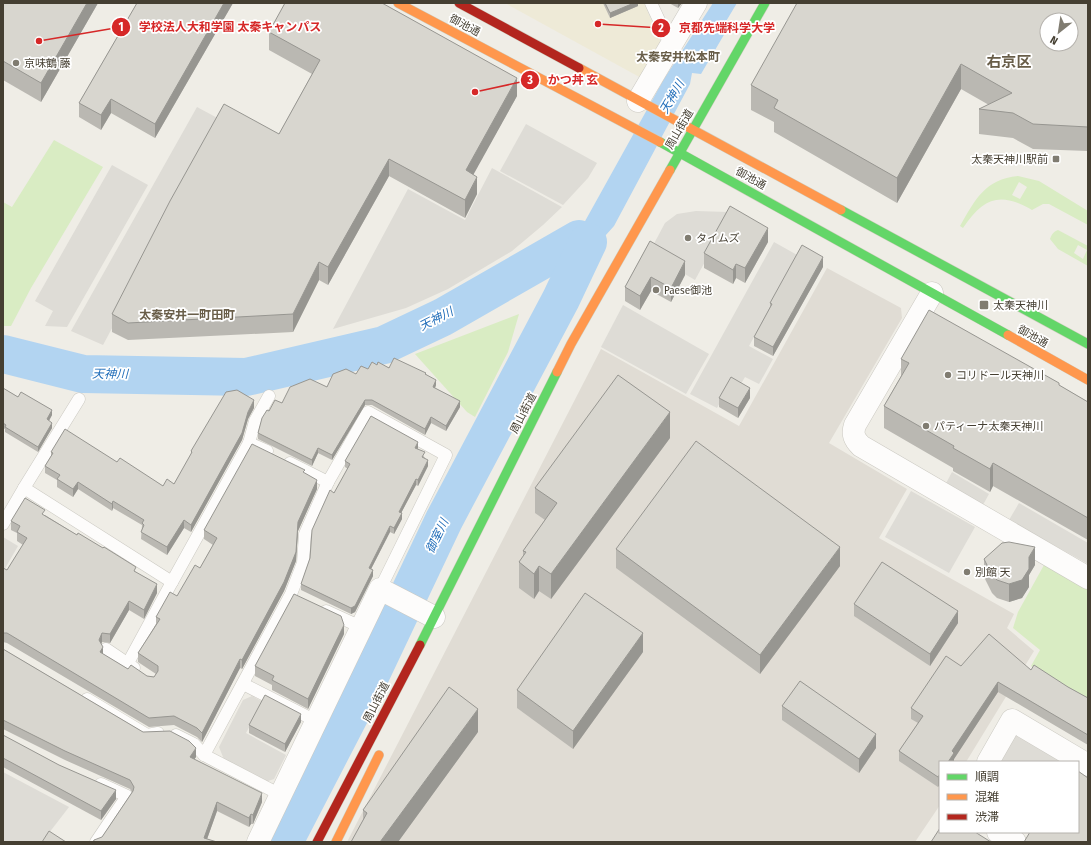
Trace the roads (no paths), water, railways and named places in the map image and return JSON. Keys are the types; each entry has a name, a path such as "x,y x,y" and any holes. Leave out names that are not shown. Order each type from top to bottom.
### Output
{"main road":[{"name":"御池通","path":"398,3 666,145 680,152 693,156 932,293 1088,380"},
{"name":"御池通","path":"459,3 692,130 702,139 1088,344"},
{"name":"周山街道","path":"317,842 428,614 570,344 765,3"},
{"path":"702,139 711,125"},
{"path":"685,170 693,156"},
{"path":"336,842 381,750"}],"street":[{"path":"640,102 696,3"},
{"path":"932,293 855,425 853,435 856,441 861,446 1088,578"},
{"path":"258,842 380,590 428,614"},
{"path":"989,761 1012,720 1088,764"},
{"path":"1000,833 1015,842"}],"lane":[{"path":"651,3 671,46"},
{"path":"128,663 249,443 255,421 269,396"},
{"path":"3,524 79,399"},
{"path":"204,754 243,684 290,594 303,563 305,534 328,482 368,412 446,455 380,590"},
{"path":"249,443 328,482"},
{"path":"24,488 172,582"},
{"path":"290,594 362,627"},
{"path":"106,649 145,675"},
{"path":"243,684 316,721"},
{"path":"78,694 147,734 171,732 194,744 204,754 281,795"},
{"path":"91,780 127,796 96,842"}],"water":[{"path":"713,3 737,3 722,28 725,33 701,74 692,73 690,84 614,226 596,246 599,250 579,288 576,286 571,291 556,283 553,277 548,273 542,275 529,258 539,251 536,247 560,229 566,236 584,223 664,79"}],"waterway":[{"name":"天神川","path":"3,354 83,374 246,377 384,345 443,317 579,239"},
{"name":"御室川","path":"284,842 371,674 444,520 561,299 588,242"}],"place":[{"name":"京都先端科学大学","path":"598,24"},
{"name":"学校法人大和学園 太秦キャンパス","path":"39,41"},
{"name":"京味鶴 藤","path":"16,63"},
{"name":"かつ丼 玄","path":"475,92"},
{"name":"太秦天神川駅前","path":"1056,159"},
{"name":"タイムズ","path":"688,238"},
{"name":"Paese御池","path":"656,290"},
{"name":"太秦天神川","path":"984,305"},
{"name":"コリドール天神川","path":"948,375"},
{"name":"パティーナ太秦天神川","path":"926,426"},
{"name":"別館 天","path":"967,572"}],"district":[{"name":"太秦安井松本町","path":"678,57"},
{"name":"右京区","path":"1009,62"},
{"name":"太秦安井一町田町","path":"187,315"}]}
